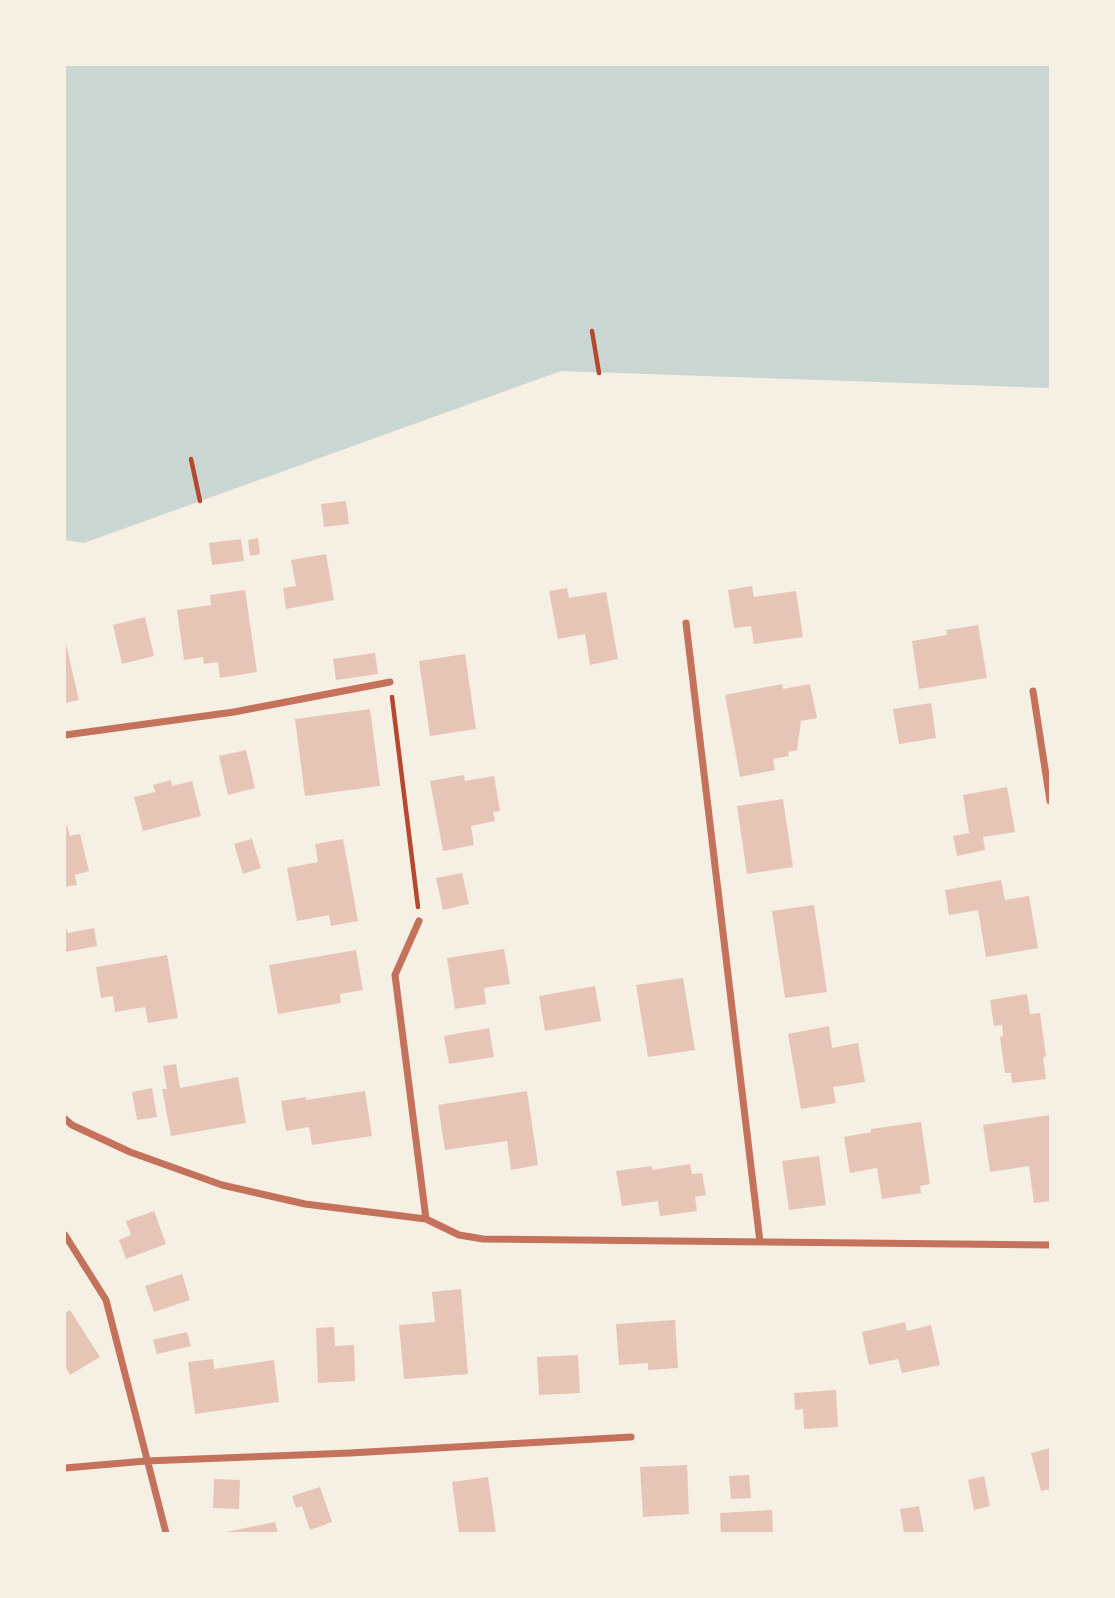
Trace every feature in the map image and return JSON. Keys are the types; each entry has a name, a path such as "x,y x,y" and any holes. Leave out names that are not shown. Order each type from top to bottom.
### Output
{"street":[{"path":"686,623 760,1242"},
{"path":"65,736 234,712 390,682"},
{"path":"1033,691 1050,801"},
{"path":"419,922 395,975 426,1219"},
{"path":"65,1119 72,1125 130,1152 222,1185 305,1204 426,1219 460,1236 483,1239 1050,1245"},
{"path":"65,1235 106,1300 166,1533"},
{"path":"65,1468 146,1461 631,1437"}],"path":[{"path":"592,331 599,373"},
{"path":"191,459 200,501"},
{"path":"390,682 419,922"}],"shaded area":[{"path":"65,65 1050,65 1050,388 561,371 84,543 65,540"}],"building":[{"path":"346,501 349,524 324,527 321,504"},
{"path":"258,538 260,554 250,556 248,540"},
{"path":"241,539 244,561 212,565 209,543"},
{"path":"326,554 334,600 286,609 283,588 296,586 291,560"},
{"path":"752,586 754,597 796,591 803,637 754,644 751,626 734,628 728,590"},
{"path":"567,588 569,598 606,592 618,659 590,665 585,634 558,639 549,591"},
{"path":"245,590 257,672 220,678 218,662 204,664 203,657 184,660 177,610 211,605 210,595"},
{"path":"145,617 154,656 122,664 113,625"},
{"path":"978,625 987,678 919,689 912,641 947,635 946,630"},
{"path":"65,640 79,700 65,703"},
{"path":"375,653 378,674 336,680 333,659"},
{"path":"465,654 476,729 430,736 419,661"},
{"path":"782,684 783,689 810,684 817,718 801,721 797,750 788,752 789,756 773,759 775,770 740,777 725,695"},
{"path":"931,703 936,738 899,744 893,709"},
{"path":"370,709 380,786 305,796 295,719"},
{"path":"246,750 255,788 228,795 219,756"},
{"path":"464,775 465,781 494,776 500,811 493,812 495,821 471,826 474,845 443,851 430,781"},
{"path":"171,780 172,786 192,781 201,816 143,831 134,797 155,792 153,785"},
{"path":"1007,787 1015,832 983,837 985,850 957,856 953,836 969,833 963,795"},
{"path":"783,799 793,867 747,874 737,806"},
{"path":"67,825 70,836 80,834 89,871 75,875 77,885 65,887 65,826"},
{"path":"252,839 261,868 243,874 234,844"},
{"path":"343,839 358,921 331,926 329,915 297,921 287,868 318,862 315,844"},
{"path":"462,873 469,904 443,910 436,878"},
{"path":"1001,880 1005,900 1029,896 1038,948 986,957 978,910 949,915 945,890"},
{"path":"814,905 827,992 785,998 772,911"},
{"path":"65,925 68,933 94,928 97,946 65,952"},
{"path":"504,949 510,984 484,988 486,1004 455,1009 447,958"},
{"path":"356,950 363,990 340,994 341,1003 278,1014 269,965"},
{"path":"167,955 178,1018 148,1023 145,1007 115,1012 113,996 101,998 96,967"},
{"path":"683,978 695,1050 648,1057 636,985"},
{"path":"595,986 601,1021 545,1031 539,996"},
{"path":"1027,994 1030,1014 1040,1013 1046,1079 1012,1083 1011,1073 1005,1073 1000,1037 1003,1036 1002,1025 994,1026 990,1000"},
{"path":"829,1026 832,1048 858,1043 865,1082 833,1087 836,1103 801,1109 788,1034"},
{"path":"489,1028 494,1057 449,1064 444,1036"},
{"path":"176,1064 180,1088 238,1077 246,1123 171,1136 162,1089 167,1089 163,1066"},
{"path":"152,1088 157,1117 137,1120 132,1092"},
{"path":"365,1091 372,1136 312,1145 309,1127 286,1131 281,1101"},
{"path":"527,1091 538,1165 511,1170 507,1141 445,1150 438,1105"},
{"path":"1050,1115 1050,1201 1034,1203 1029,1166 990,1172 983,1125"},
{"path":"921,1122 930,1184 920,1186 921,1193 882,1199 877,1168 850,1173 844,1137 871,1132 871,1129"},
{"path":"819,1156 826,1205 789,1210 782,1161"},
{"path":"690,1164 692,1174 702,1173 706,1195 695,1197 697,1211 660,1216 658,1201 622,1206 616,1171 652,1166 652,1170"},
{"path":"154,1211 166,1244 126,1259 119,1240 131,1235 126,1221"},
{"path":"182,1274 190,1300 154,1312 145,1286"},
{"path":"461,1289 468,1374 404,1379 399,1325 435,1322 432,1292"},
{"path":"70,1310 100,1357 70,1375 65,1366 65,1313"},
{"path":"675,1320 678,1368 648,1370 648,1363 619,1365 616,1324"},
{"path":"905,1322 907,1331 931,1325 940,1365 902,1373 898,1359 869,1365 862,1332"},
{"path":"334,1327 335,1346 354,1345 355,1381 318,1383 316,1328"},
{"path":"187,1332 191,1346 157,1354 153,1340"},
{"path":"578,1355 580,1393 539,1395 537,1357"},
{"path":"213,1359 214,1369 274,1360 279,1402 195,1414 188,1362"},
{"path":"836,1390 838,1427 804,1429 803,1409 795,1410 794,1393"},
{"path":"1050,1448 1050,1489 1041,1491 1031,1453"},
{"path":"687,1465 689,1514 643,1517 640,1467"},
{"path":"749,1475 751,1498 731,1499 729,1476"},
{"path":"984,1476 990,1506 974,1510 968,1480"},
{"path":"488,1477 496,1533 459,1533 452,1482"},
{"path":"214,1479 240,1480 239,1509 213,1508"},
{"path":"320,1487 332,1522 310,1530 302,1506 296,1508 292,1496"},
{"path":"919,1506 924,1533 904,1533 900,1509"},
{"path":"772,1510 773,1533 721,1533 720,1513"},
{"path":"275,1522 278,1533 226,1533 226,1532"}]}
